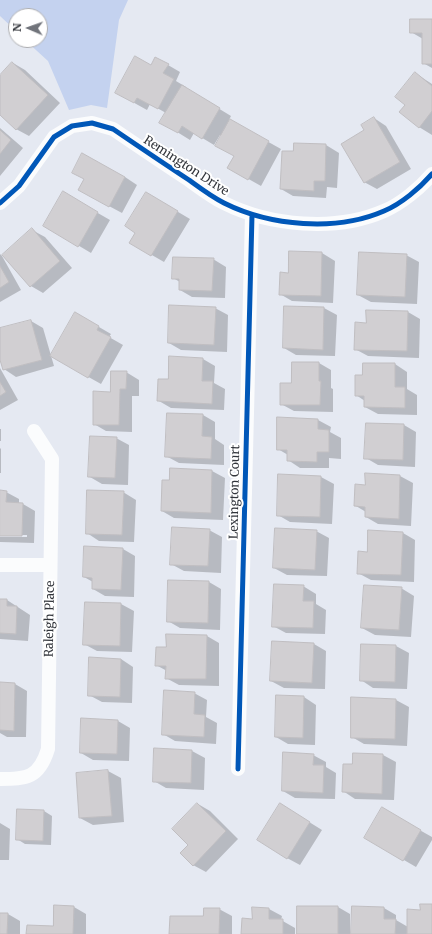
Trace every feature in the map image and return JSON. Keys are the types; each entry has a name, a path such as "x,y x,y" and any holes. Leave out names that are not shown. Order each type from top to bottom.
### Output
{"street":[{"name":"Remington Drive","path":"0,203 19,186 54,136 72,126 92,123 112,129 223,203 252,215 287,223 319,224 353,221 384,211 419,189 432,174"},
{"name":"Lexington Court","path":"238,769 252,215"},
{"name":"Raleigh Place","path":"0,779 20,779 34,774 43,763 48,750 52,459 34,431"},
{"path":"0,565 50,565"}],"shaded area":[{"path":"0,0 128,0 119,20 107,108 91,105 69,110 48,61 34,48 48,48 48,8 8,8 8,24 0,16"}],"building":[{"path":"410,19 432,19 432,64 422,64 422,33 410,33"},
{"path":"135,56 151,65 155,57 169,64 163,73 174,79 158,109 137,98 134,103 115,93"},
{"path":"12,62 48,95 16,130 0,115 0,75"},
{"path":"415,72 432,86 432,111 419,128 399,112 405,105 395,97"},
{"path":"182,85 220,108 202,139 182,126 178,133 159,123"},
{"path":"374,117 400,162 364,183 341,144 364,130 361,125"},
{"path":"230,119 269,141 248,180 227,168 234,156 215,146"},
{"path":"0,130 11,140 0,154"},
{"path":"294,143 326,144 325,181 314,181 314,191 280,189 282,151 293,151"},
{"path":"82,153 125,177 109,207 78,190 84,179 72,173"},
{"path":"63,191 98,212 78,247 43,226"},
{"path":"146,192 178,211 151,256 129,243 135,233 125,226"},
{"path":"32,228 60,261 30,287 2,255"},
{"path":"289,251 322,252 321,296 279,295 280,272 288,273"},
{"path":"359,252 407,254 405,297 357,295"},
{"path":"173,257 214,258 212,291 179,290 179,279 172,279"},
{"path":"0,266 9,282 0,288"},
{"path":"169,305 216,307 214,345 168,343"},
{"path":"284,306 324,307 323,350 283,348"},
{"path":"366,310 408,311 407,351 354,350 355,322 366,323"},
{"path":"75,312 99,326 97,330 111,337 88,378 50,356"},
{"path":"31,320 42,360 3,370 0,360 0,328"},
{"path":"169,356 203,358 202,381 213,381 212,404 157,401 158,379 168,379"},
{"path":"292,362 319,362 319,381 321,381 320,405 280,405 280,383 291,383"},
{"path":"363,363 395,363 395,387 405,387 405,408 364,407 364,396 355,396 355,375 362,375"},
{"path":"111,371 127,371 126,389 120,389 119,425 93,425 93,391 110,392"},
{"path":"0,382 6,392 0,396"},
{"path":"167,413 203,414 202,436 212,437 211,459 165,457"},
{"path":"277,417 318,419 318,429 329,430 329,452 317,452 317,462 287,461 287,450 277,450"},
{"path":"366,423 404,424 403,460 364,459"},
{"path":"90,436 117,437 115,478 88,477"},
{"path":"170,468 212,470 211,513 161,511 162,480 169,480"},
{"path":"365,473 400,475 399,519 365,517 365,507 354,506 355,484 365,485"},
{"path":"278,474 321,476 320,517 277,516"},
{"path":"0,490 7,491 6,502 23,503 22,536 0,536"},
{"path":"87,490 124,491 122,535 86,534"},
{"path":"172,527 210,529 208,566 170,565"},
{"path":"275,528 317,530 315,570 273,568"},
{"path":"368,530 403,532 401,575 357,574 358,551 367,552"},
{"path":"84,546 123,548 121,590 92,589 92,578 83,577"},
{"path":"168,580 209,581 208,623 167,622"},
{"path":"274,584 304,585 303,601 314,601 313,628 272,627"},
{"path":"364,585 402,587 399,630 361,628"},
{"path":"0,599 7,599 7,606 17,606 16,634 0,633"},
{"path":"85,602 121,603 120,646 83,645"},
{"path":"166,634 207,635 206,679 165,679 166,666 155,666 156,647 166,647"},
{"path":"272,641 314,643 312,683 270,681"},
{"path":"361,644 396,645 395,682 360,681"},
{"path":"89,657 121,659 120,697 88,696"},
{"path":"0,682 15,683 14,731 0,730"},
{"path":"164,690 195,692 194,714 205,715 204,737 162,735"},
{"path":"276,695 304,696 303,738 275,737"},
{"path":"351,697 396,699 395,739 351,738"},
{"path":"81,718 118,720 117,754 80,753"},
{"path":"154,748 192,750 191,783 153,782"},
{"path":"283,752 314,754 313,765 324,765 323,793 282,791"},
{"path":"353,753 383,754 382,794 342,792 343,764 352,764"},
{"path":"108,770 112,816 79,818 76,773"},
{"path":"197,803 226,831 193,866 180,853 188,845 172,829"},
{"path":"280,803 310,822 287,859 257,840"},
{"path":"382,807 421,830 403,861 364,838"},
{"path":"17,809 44,810 43,841 16,840"},
{"path":"420,904 432,904 432,934 407,934 407,909 420,910"},
{"path":"54,905 74,906 73,934 26,934 27,925 53,926"},
{"path":"297,906 338,906 338,934 297,934"},
{"path":"352,906 384,907 384,919 396,919 395,934 351,934"},
{"path":"252,907 269,908 269,919 283,919 283,934 241,934 242,918 252,919"},
{"path":"204,908 220,908 219,934 169,934 170,916 203,916"},
{"path":"0,913 8,913 7,934 0,934"}],"cycle path":[{"path":"0,203 19,186 54,137 72,126 92,123 113,129 224,203 242,211 282,221 303,224 324,224 365,218 384,211 397,204 422,185 432,174"},
{"path":"238,769 252,215"}]}
